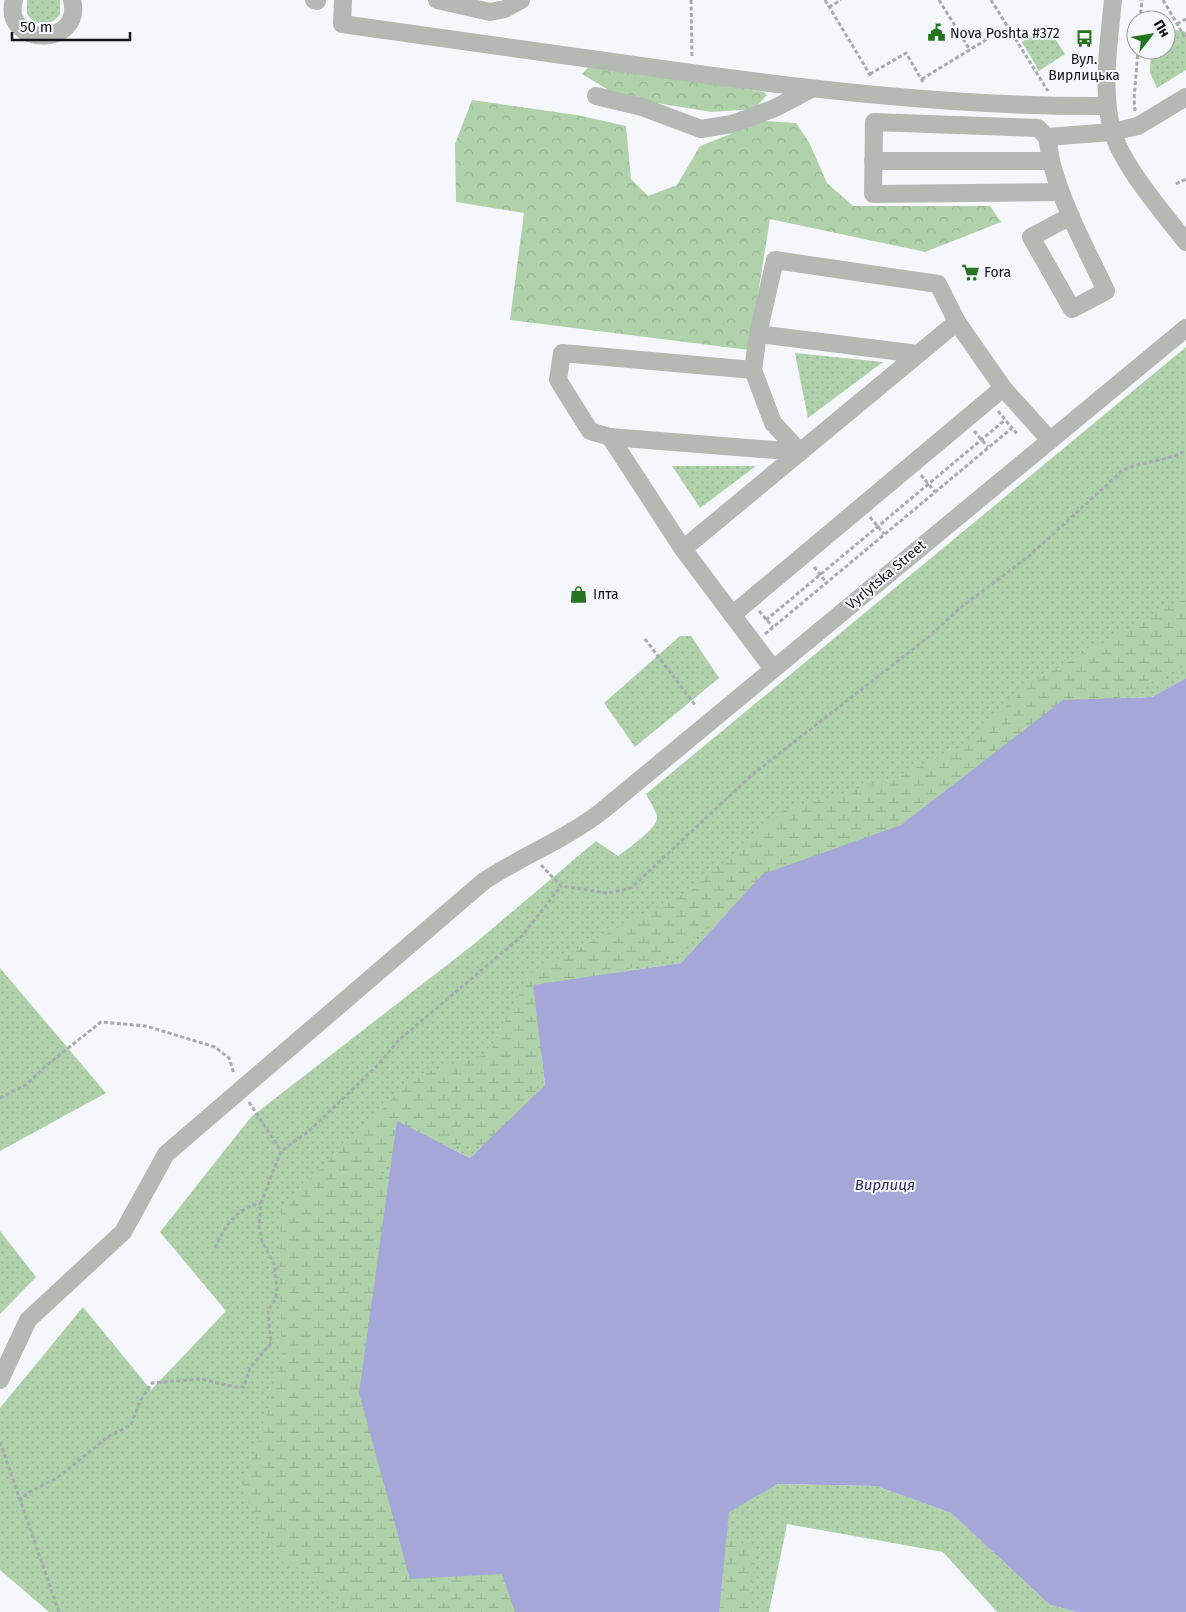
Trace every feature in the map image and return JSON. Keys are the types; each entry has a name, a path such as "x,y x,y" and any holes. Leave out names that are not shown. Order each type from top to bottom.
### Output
{"street":[{"path":"14,0 13,13 17,22 31,35 41,37 56,34 68,24 72,15 72,0"},
{"path":"343,0 342,24 693,74 811,89 934,100 1057,106 1107,106"},
{"path":"437,0 487,6 498,12 521,0"},
{"path":"1112,0 1107,106 1112,132 1133,171 1186,242"},
{"path":"596,96 642,108 701,129 732,124 775,108 811,89"},
{"path":"1047,137 1112,132 1138,126 1186,97"},
{"path":"1060,192 873,194 874,122 1038,128 1047,137 1051,161 1060,192 1106,291 1072,309 1031,237 1071,216"},
{"path":"873,161 1051,161"},
{"path":"800,452 773,423 753,370 758,334 775,260 938,284 957,322 1003,388 1049,439"},
{"path":"683,549 957,322"},
{"name":"Vyrlytska Street","path":"0,1380 28,1320 123,1232 166,1154 484,881 587,822 1049,439 1186,328"},
{"path":"758,334 918,354"},
{"path":"753,370 562,353 558,380 590,431 610,437 800,452"},
{"path":"732,615 913,466 1003,388"},
{"path":"610,437 683,549 772,669"}],"path":[{"path":"691,0 693,74"},
{"path":"825,0 882,95"},
{"path":"829,7 841,0"},
{"path":"939,0 970,50"},
{"path":"991,0 1057,106"},
{"path":"1163,0 1186,39"},
{"path":"1177,24 1186,19"},
{"path":"922,79 988,38"},
{"path":"870,74 906,52 934,100"},
{"path":"1137,60 1134,100 1138,126"},
{"path":"1176,184 1186,179"},
{"path":"989,400 1018,435"},
{"path":"966,420 988,447"},
{"path":"766,620 877,525 1005,420"},
{"path":"753,644 1012,428"},
{"path":"530,854 561,886 607,893 631,888 753,774 926,639 960,608 1028,557 1123,470 1139,463 1172,458 1186,451"},
{"path":"913,466 935,492"},
{"path":"862,507 884,534"},
{"path":"645,639 695,705"},
{"path":"19,1501 29,1492 57,1478 108,1436 131,1425 140,1401 152,1383 200,1380 236,1388 244,1387 250,1368 270,1343 268,1311 276,1298 277,1287 274,1264 262,1241 259,1227 261,1204 281,1151 309,1130 368,1074 400,1038 522,936 561,886"},
{"path":"0,1098 26,1085 46,1065 100,1022 146,1026 215,1047 229,1058 241,1089 281,1151"},
{"path":"215,1248 220,1236 236,1215 246,1206 261,1204"},
{"path":"0,1442 59,1612"}],"green space":[{"path":"27,0 60,0 60,14 48,23 39,23 27,14"},
{"path":"1047,26 1065,54 1039,71 1022,42"},
{"path":"1176,30 1186,32 1186,70 1157,88 1150,73 1151,60 1176,60"},
{"path":"590,66 764,92 767,95 754,109 712,112 620,97 582,74"},
{"path":"472,100 577,115 626,126 631,179 648,196 677,185 700,146 764,121 796,123 809,142 827,183 853,206 990,206 1001,222 925,252 770,219 749,350 510,320 524,213 456,202 455,144"},
{"path":"1186,347 1186,678 1152,697 1063,700 763,874 681,963 533,985 545,1085 470,1158 398,1121 515,1612 49,1612 0,1570 0,1408 83,1307 151,1390 226,1311 160,1232 251,1117 474,944 596,841 618,856 642,838 653,826 657,816 646,794"},
{"path":"795,353 883,362 808,418"},
{"path":"672,466 756,466 700,508"},
{"path":"1186,600 1186,665 1050,732 901,825 769,882 672,954 550,996 532,1115 498,1148 411,1142 377,1172 414,1213 574,1612 342,1612 342,1600 279,1554 241,1490 264,1425 282,1354 279,1261 281,1206 417,1075 489,1054 529,974 697,887 785,810 897,778 972,741 1031,683 1174,603"},
{"path":"680,636 691,636 719,678 635,747 604,703"},
{"path":"0,968 106,1093 0,1151"},
{"path":"0,1231 36,1277 0,1314"},
{"path":"778,1484 876,1486 951,1513 1050,1605 1078,1612 997,1612 943,1552 787,1524 769,1612 719,1612 728,1512"},
{"path":"706,1528 756,1550 749,1612 719,1612"}],"water":[{"name":"Вирлиця","path":"1186,678 1186,1612 1078,1612 1050,1605 951,1513 876,1486 778,1484 729,1512 719,1612 515,1612 502,1574 410,1579 359,1393 397,1121 470,1158 545,1085 533,985 681,963 763,874 901,825 1063,700 1152,697"}],"place":[{"name":"Nova Poshta #372","path":"936,33"},
{"name":"Вул. Вирлицька","path":"1084,39"},
{"name":"Fora","path":"970,272"},
{"name":"Ілта","path":"579,594"}]}
